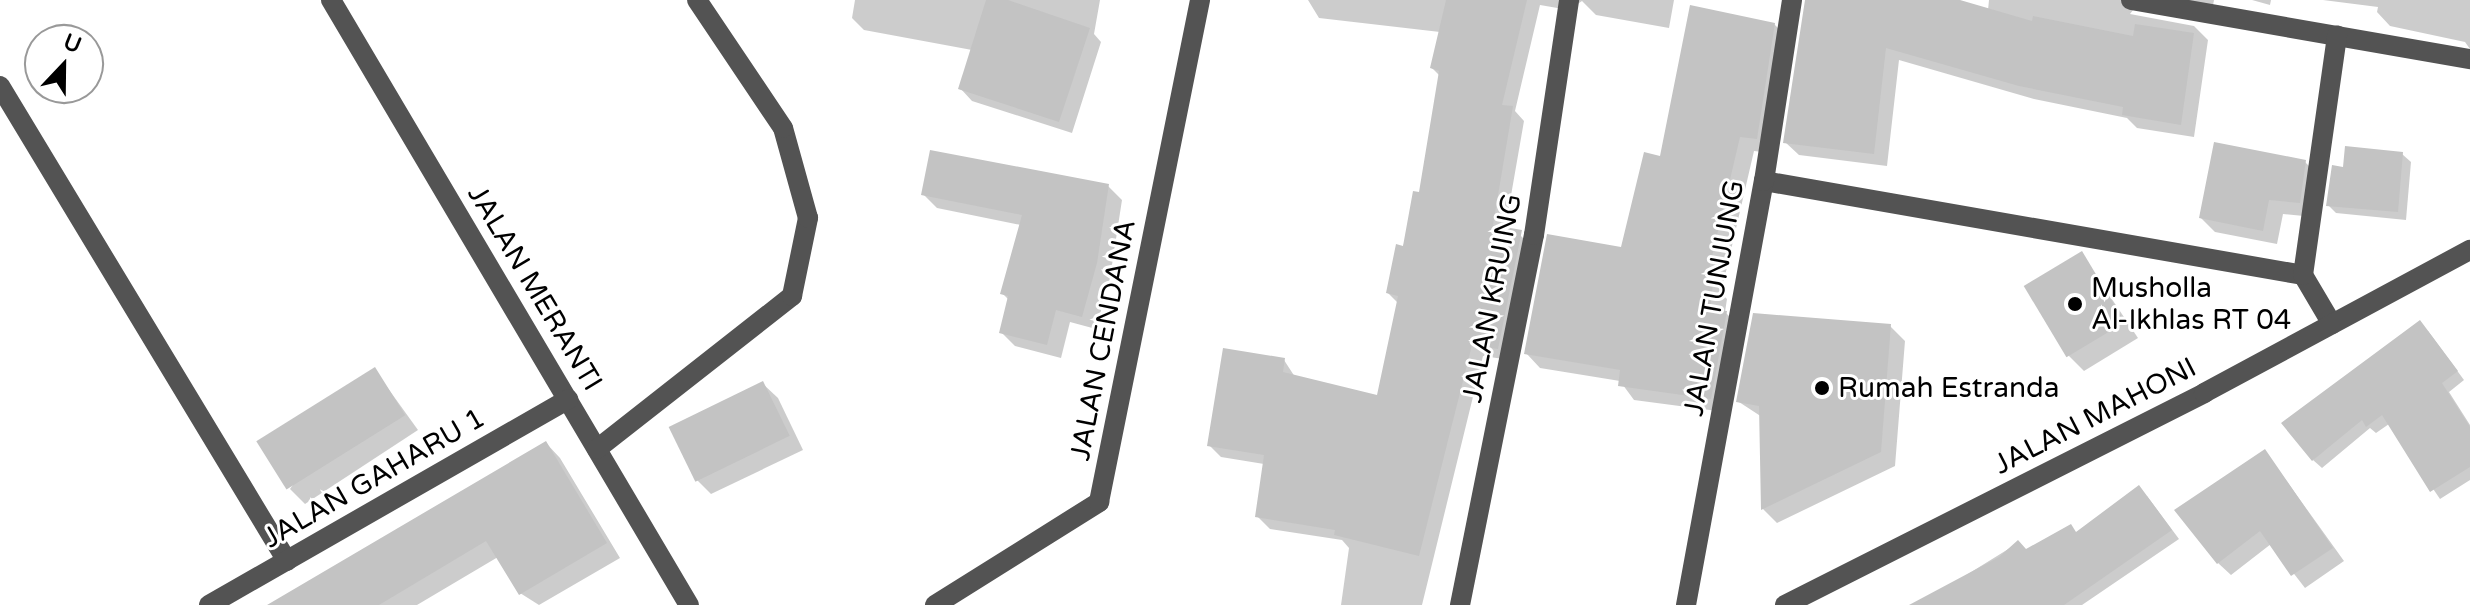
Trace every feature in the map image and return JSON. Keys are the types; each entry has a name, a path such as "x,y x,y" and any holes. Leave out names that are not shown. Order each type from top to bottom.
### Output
{"street":[{"name":"JALAN MERANTI","path":"331,0 689,605"},
{"path":"597,449 792,296 808,218 783,128 697,0"},
{"name":"JALAN CENDANA","path":"935,605 1099,502 1200,0"},
{"name":"JALAN KRUING","path":"1460,605 1534,235 1569,0"},
{"name":"JALAN TUNJUNG","path":"1686,605 1764,181 1792,0"},
{"path":"2131,0 2470,59"},
{"path":"2332,324 2303,275 2337,35"},
{"path":"0,86 287,561"},
{"path":"1764,181 2303,275"},
{"name":"JALAN MAHONI","path":"1785,605 2470,250"},
{"name":"JALAN GAHARU 1","path":"209,605 568,399"}],"building":[{"path":"986,0 1008,0 1090,28 1059,122 958,89"},
{"path":"1446,0 1527,0 1502,105 1513,106 1493,225 1522,230 1498,349 1472,345 1419,556 1334,535 1335,530 1255,517 1264,455 1207,446 1223,348 1285,358 1283,372 1377,395 1398,296 1386,293 1396,244 1403,246 1413,191 1419,192 1439,71 1430,68"},
{"path":"1805,0 1960,0 2032,21 2033,16 2133,36 2135,24 2194,33 2181,125 2122,115 2123,107 2019,86 1886,48 1874,154 1783,143"},
{"path":"1690,5 1775,23 1757,139 1740,137 1706,282 1713,283 1710,309 1727,311 1711,399 1618,386 1620,370 1524,354 1547,234 1621,247 1644,152 1660,156"},
{"path":"2214,142 2306,160 2300,203 2269,200 2263,231 2199,218"},
{"path":"2345,146 2403,152 2398,212 2326,206 2332,165 2343,167"},
{"path":"930,150 1109,184 1097,263 1082,317 1056,310 1047,345 999,333 1008,296 1000,294 1022,215 921,195"},
{"name":"Musholla Al-Ikhlas RT 04","path":"2082,251 2125,322 2066,357 2024,286"},
{"name":"Rumah Estranda","path":"1753,313 1891,324 1881,452 1761,510 1759,406 1736,402"},
{"path":"2420,320 2458,371 2442,383 2470,427 2470,467 2430,492 2382,415 2366,427 2362,420 2312,461 2281,423"},
{"path":"375,367 405,415 286,490 256,441"},
{"path":"763,381 790,436 695,482 669,427"},
{"path":"546,441 607,543 519,595 486,541 379,605 267,605"},
{"path":"2265,449 2333,548 2291,576 2260,531 2217,564 2174,510"},
{"path":"2139,485 2172,530 2064,605 1909,605 1999,557 2018,540 2026,549 2071,524 2076,532"}],"place":[{"name":"Musholla Al-Ikhlas RT 04","path":"2075,304"},
{"name":"Rumah Estranda","path":"1822,388"}]}
